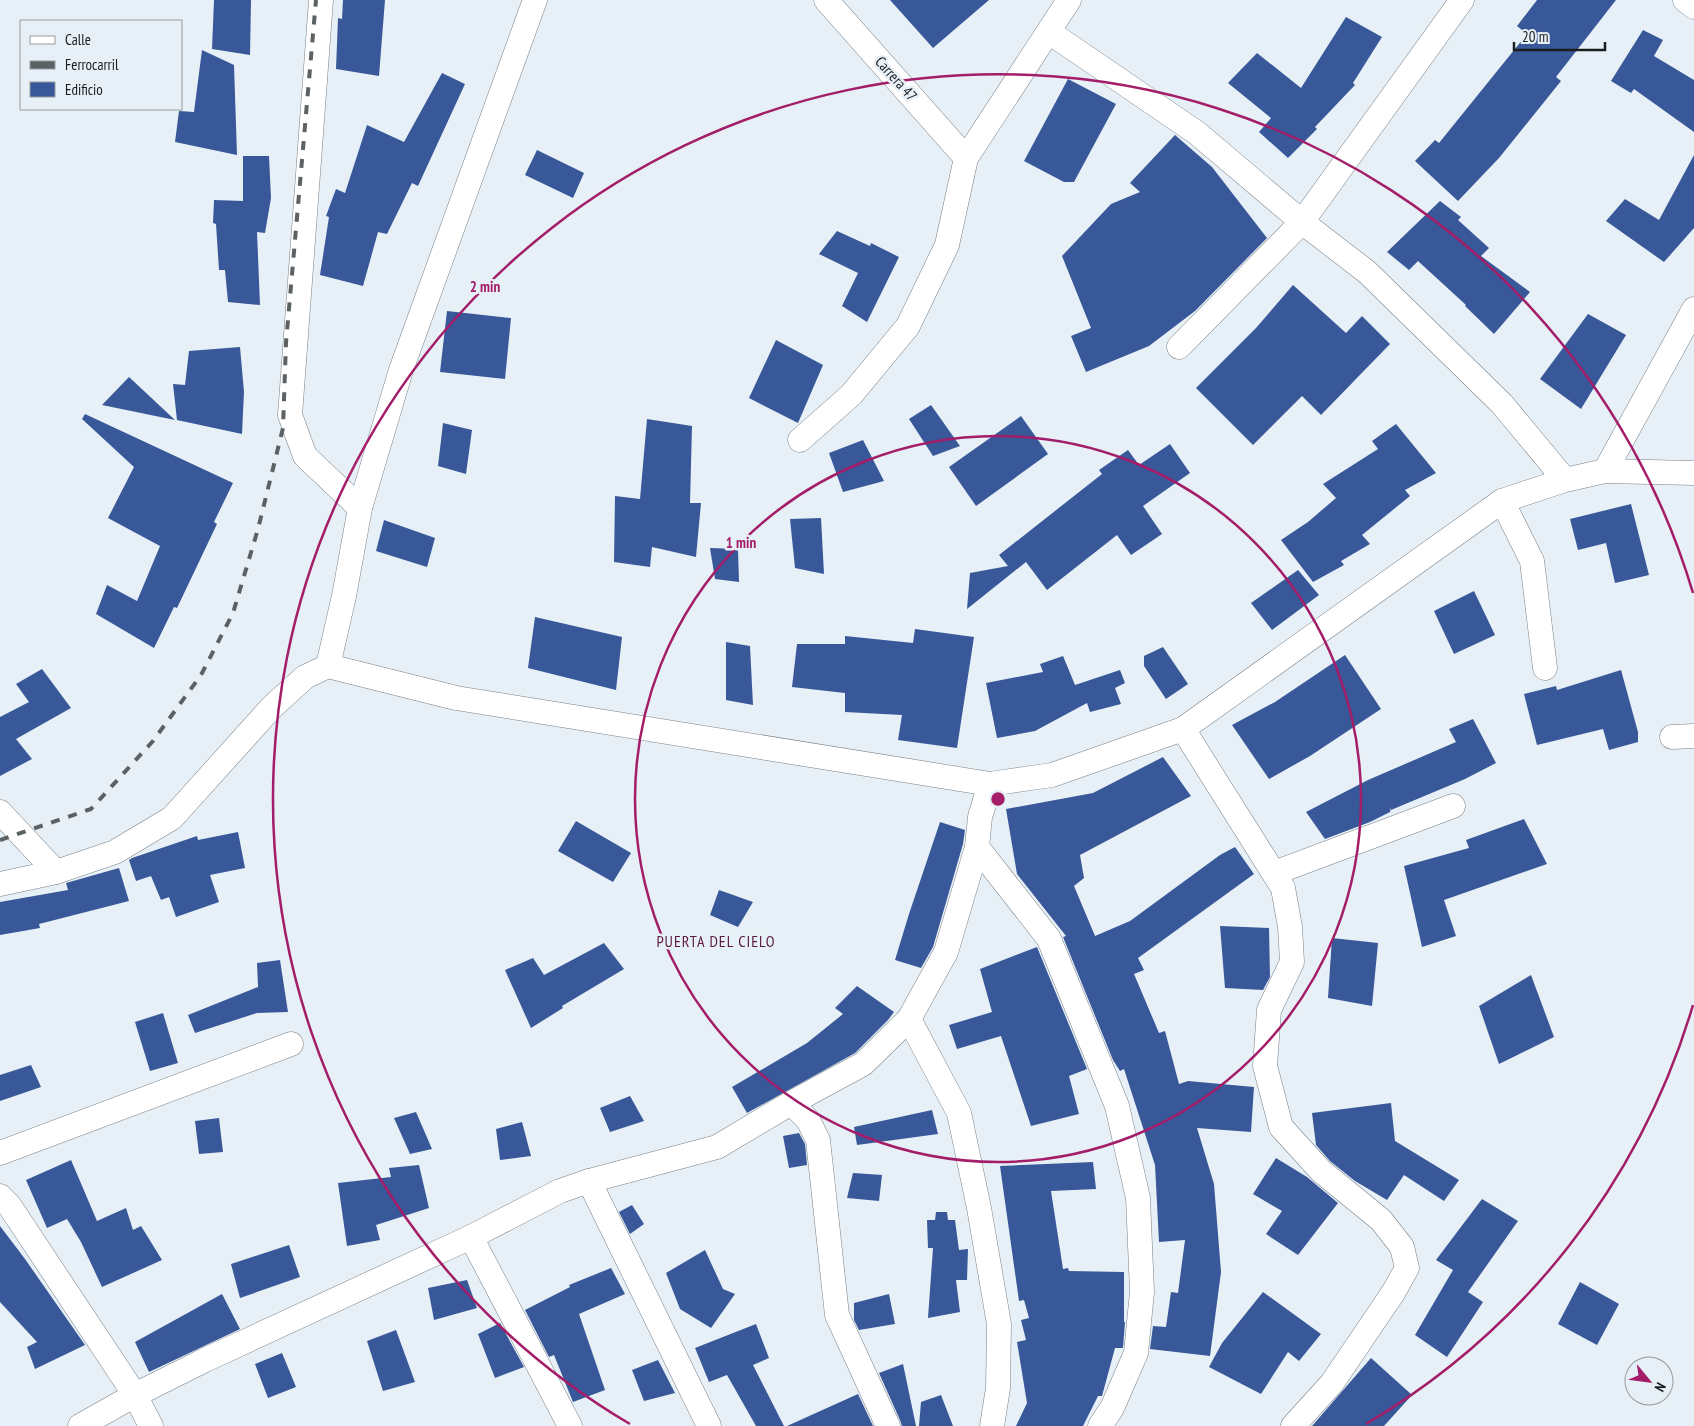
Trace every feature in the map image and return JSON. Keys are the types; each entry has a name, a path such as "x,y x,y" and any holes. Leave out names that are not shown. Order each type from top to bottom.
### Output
{"street":[{"path":"321,0 290,415 305,456 360,508"},
{"path":"328,666 344,596 360,508 401,370 535,0"},
{"name":"Carrera 47","path":"826,0 966,158"},
{"path":"800,440 851,394 908,326 947,245 966,158 1050,32 1069,0"},
{"path":"1179,347 1302,222 1462,0"},
{"path":"1686,0 1694,7"},
{"path":"1050,32 1197,133 1302,222 1367,272 1502,404 1565,480"},
{"path":"1605,470 1694,310"},
{"path":"0,884 56,872 115,852 172,818 272,707 305,677 328,666 456,698 990,784 1052,775 1183,729 1502,501 1565,480 1605,470 1694,473"},
{"path":"1502,501 1532,561 1545,668"},
{"path":"1183,729 1284,888 1290,926 1292,962 1269,1010 1265,1066 1281,1127 1321,1171 1381,1220 1402,1247 1407,1268 1393,1293 1332,1383 1293,1426"},
{"path":"80,1426 135,1395 205,1360 471,1237 560,1190 717,1147 791,1102 862,1064 909,1019 946,952 976,847 980,817 990,784"},
{"path":"1274,873 1454,806"},
{"path":"0,812 56,872"},
{"path":"976,847 1049,939 1117,1106 1138,1198 1142,1292 1136,1353 1112,1408 1100,1426"},
{"path":"909,1019 959,1113 979,1208 999,1324 998,1388 992,1426"},
{"path":"0,1153 291,1044"},
{"path":"791,1102 808,1120 818,1140 837,1315 888,1426"},
{"path":"589,1181 709,1426"},
{"path":"0,1196 9,1205 135,1395 152,1426"},
{"path":"471,1237 570,1426"}],"building":[{"path":"214,0 251,0 250,55 212,49"},
{"path":"343,0 385,0 379,76 336,69 338,18 342,19"},
{"path":"890,0 989,0 933,48"},
{"path":"1537,0 1616,0 1556,77 1561,81 1499,158 1458,201 1415,161 1435,140 1439,143 1527,34 1517,26"},
{"path":"1346,17 1382,37 1353,83 1355,85 1315,127 1317,129 1288,158 1259,132 1271,118 1228,83 1257,53 1301,88"},
{"path":"1643,30 1663,40 1654,56 1694,80 1694,132 1634,89 1631,93 1611,81"},
{"path":"202,50 234,65 237,155 175,142 179,111 194,112"},
{"path":"442,73 465,84 418,186 412,183 387,234 378,232 363,286 320,275 329,217 326,216 336,189 345,193 367,125 404,142"},
{"path":"1068,79 1116,104 1074,182 1064,182 1024,161"},
{"path":"1175,135 1212,167 1267,238 1195,311 1149,346 1086,372 1071,336 1091,328 1062,256 1111,204 1140,192 1130,183"},
{"path":"537,150 584,173 573,198 525,175"},
{"path":"1694,155 1694,228 1664,262 1606,221 1625,199 1659,220"},
{"path":"243,156 269,156 271,198 265,233 257,232 260,305 228,302 225,270 219,270 216,224 213,223 214,200 243,201"},
{"path":"1440,201 1461,217 1458,220 1489,248 1481,256 1530,292 1494,334 1466,305 1418,261 1409,270 1387,252"},
{"path":"837,231 870,246 871,243 899,257 867,322 842,306 858,273 819,254"},
{"path":"1293,285 1346,333 1362,316 1390,344 1321,415 1302,396 1253,445 1196,388 1256,328"},
{"path":"447,311 511,318 505,379 440,372"},
{"path":"1588,314 1626,335 1581,409 1540,379"},
{"path":"776,340 823,365 798,423 749,398"},
{"path":"240,347 244,392 242,434 177,420 173,384 185,385 189,351"},
{"path":"129,377 175,420 102,405"},
{"path":"931,405 960,446 933,456 909,419"},
{"path":"85,414 233,483 214,522 217,524 177,608 174,607 154,648 96,614 107,585 137,601 160,546 108,518 134,467 82,419"},
{"path":"1021,416 1048,454 976,506 949,467"},
{"path":"647,419 692,426 690,503 701,503 696,557 652,547 650,567 614,562 615,496 640,499"},
{"path":"443,423 472,430 466,474 438,466"},
{"path":"1396,424 1436,473 1405,490 1410,496 1362,535 1370,544 1341,561 1344,565 1313,582 1281,540 1308,522 1336,498 1323,484 1378,449 1372,441"},
{"path":"863,440 884,481 843,492 829,453"},
{"path":"1170,444 1190,473 1143,506 1162,534 1131,555 1117,535 1047,590 1026,562 967,609 970,573 1008,566 999,555 1102,474 1099,470 1128,450 1139,465"},
{"path":"1631,504 1649,575 1615,583 1606,543 1578,550 1570,519"},
{"path":"821,518 824,574 795,568 790,519"},
{"path":"384,520 435,538 427,567 376,551"},
{"path":"710,548 738,549 739,582 715,579"},
{"path":"1298,570 1319,595 1272,630 1251,603"},
{"path":"1474,591 1495,635 1454,654 1434,611"},
{"path":"535,617 622,637 616,690 528,668"},
{"path":"915,629 974,637 957,748 898,740 902,715 845,712 845,693 792,687 797,644 845,644 845,636 913,643"},
{"path":"726,642 750,646 753,705 726,700"},
{"path":"1163,647 1188,684 1166,699 1144,666 1144,656"},
{"path":"1345,655 1381,709 1310,756 1269,779 1232,725 1275,702"},
{"path":"1063,656 1075,685 1120,670 1125,683 1115,688 1121,704 1090,712 1087,703 1035,731 997,738 986,683 1043,672 1040,664"},
{"path":"42,669 71,708 16,739 32,759 0,776 0,717 29,702 16,684"},
{"path":"1621,670 1638,732 1638,742 1609,750 1603,729 1537,745 1524,694 1556,686 1557,690"},
{"path":"1473,719 1496,763 1465,779 1391,810 1391,807 1390,812 1370,822 1325,839 1306,812 1368,780 1456,742 1449,729"},
{"path":"1163,757 1191,796 1080,855 1084,878 1074,886 1095,936 1130,921 1220,855 1235,847 1254,874 1138,958 1144,970 1134,974 1159,1033 1165,1031 1179,1084 1188,1081 1254,1087 1251,1132 1197,1128 1214,1184 1221,1272 1210,1356 1150,1349 1153,1326 1166,1327 1171,1292 1178,1293 1185,1240 1159,1242 1155,1165 1124,1069 1120,1071 1113,1060 1063,937 1066,936 1017,874 1006,809 1093,793"},
{"path":"1524,819 1547,864 1444,900 1456,936 1422,947 1404,866 1469,848 1466,840"},
{"path":"576,821 631,853 613,882 558,851"},
{"path":"940,822 965,830 963,844 933,947 921,968 895,960"},
{"path":"238,832 245,868 210,875 219,902 176,917 169,897 161,900 151,876 136,881 129,860 132,858 197,836 198,840"},
{"path":"119,868 129,901 39,924 40,928 0,935 0,902 68,890 66,883"},
{"path":"719,890 753,902 738,927 710,915"},
{"path":"1220,926 1269,928 1270,977 1263,990 1225,988"},
{"path":"1332,938 1378,943 1372,1006 1328,998"},
{"path":"604,943 624,969 562,1006 563,1008 531,1028 505,970 533,958 544,975"},
{"path":"1037,947 1087,1069 1069,1076 1079,1114 1031,1126 1001,1036 957,1049 949,1025 992,1012 980,969"},
{"path":"280,960 288,1012 257,1013 195,1033 188,1015 258,987 257,963"},
{"path":"1531,975 1554,1037 1499,1064 1479,1006"},
{"path":"857,986 894,1012 888,1020 855,1053 747,1113 732,1087 807,1043 843,1014 835,1008"},
{"path":"163,1013 178,1063 150,1071 135,1022"},
{"path":"31,1065 41,1087 0,1101 0,1075"},
{"path":"630,1096 644,1121 610,1132 600,1108"},
{"path":"1391,1103 1395,1141 1459,1180 1444,1201 1404,1175 1387,1200 1355,1181 1330,1161 1316,1145 1312,1113"},
{"path":"932,1110 938,1134 857,1145 854,1127"},
{"path":"416,1112 432,1149 410,1154 394,1118"},
{"path":"219,1118 223,1152 199,1154 195,1121"},
{"path":"522,1122 531,1156 500,1160 496,1129"},
{"path":"799,1133 805,1144 807,1165 789,1168 783,1136"},
{"path":"1276,1158 1307,1177 1338,1203 1298,1255 1266,1234 1282,1211 1253,1194"},
{"path":"71,1160 97,1221 126,1208 133,1230 141,1226 162,1260 102,1287 81,1242 67,1219 47,1228 26,1180"},
{"path":"1093,1162 1096,1189 1051,1191 1063,1269 1068,1268 1069,1271 1124,1272 1125,1322 1123,1348 1115,1348 1102,1396 1098,1396 1083,1426 1016,1426 1027,1403 1017,1342 1026,1340 1021,1320 1029,1318 1024,1300 1019,1301 1000,1166"},
{"path":"419,1165 429,1208 376,1225 380,1240 347,1246 338,1183 391,1177 389,1168"},
{"path":"853,1173 882,1175 879,1201 847,1198"},
{"path":"1482,1199 1518,1221 1468,1292 1483,1302 1447,1357 1415,1335 1453,1270 1436,1260"},
{"path":"632,1205 644,1224 630,1234 619,1212"},
{"path":"936,1212 947,1212 948,1220 955,1220 959,1250 968,1249 967,1280 956,1280 960,1312 928,1318 933,1248 928,1248 927,1220 935,1220"},
{"path":"0,1226 85,1345 35,1369 27,1347 37,1342 0,1302"},
{"path":"289,1245 300,1277 240,1298 231,1264"},
{"path":"705,1250 723,1289 735,1294 711,1328 680,1309 666,1273"},
{"path":"611,1268 625,1294 579,1314 605,1390 573,1402 554,1355 549,1357 525,1310 570,1287 569,1285"},
{"path":"467,1280 477,1308 434,1320 428,1288"},
{"path":"1580,1282 1619,1304 1597,1345 1558,1324"},
{"path":"1263,1292 1321,1334 1299,1361 1288,1352 1261,1394 1209,1367 1222,1343"},
{"path":"222,1294 240,1329 149,1372 135,1342"},
{"path":"889,1294 895,1324 859,1330 854,1320 854,1303"},
{"path":"500,1323 524,1367 495,1378 478,1334"},
{"path":"756,1324 769,1358 753,1365 784,1426 756,1426 727,1375 709,1382 695,1348"},
{"path":"396,1330 415,1382 383,1391 367,1341"},
{"path":"282,1353 296,1387 268,1398 255,1364"},
{"path":"1371,1358 1412,1395 1384,1426 1312,1426"},
{"path":"658,1360 675,1393 644,1401 632,1370"},
{"path":"903,1364 916,1426 902,1426 879,1373"},
{"path":"858,1394 873,1426 787,1426"},
{"path":"941,1395 953,1426 919,1426 921,1402"}],"railway":[{"path":"0,840 91,809 153,741 201,675 233,613 258,529 283,428 286,343 316,0"}],"district":[{"name":"PUERTA DEL CIELO","path":"716,941"}]}
